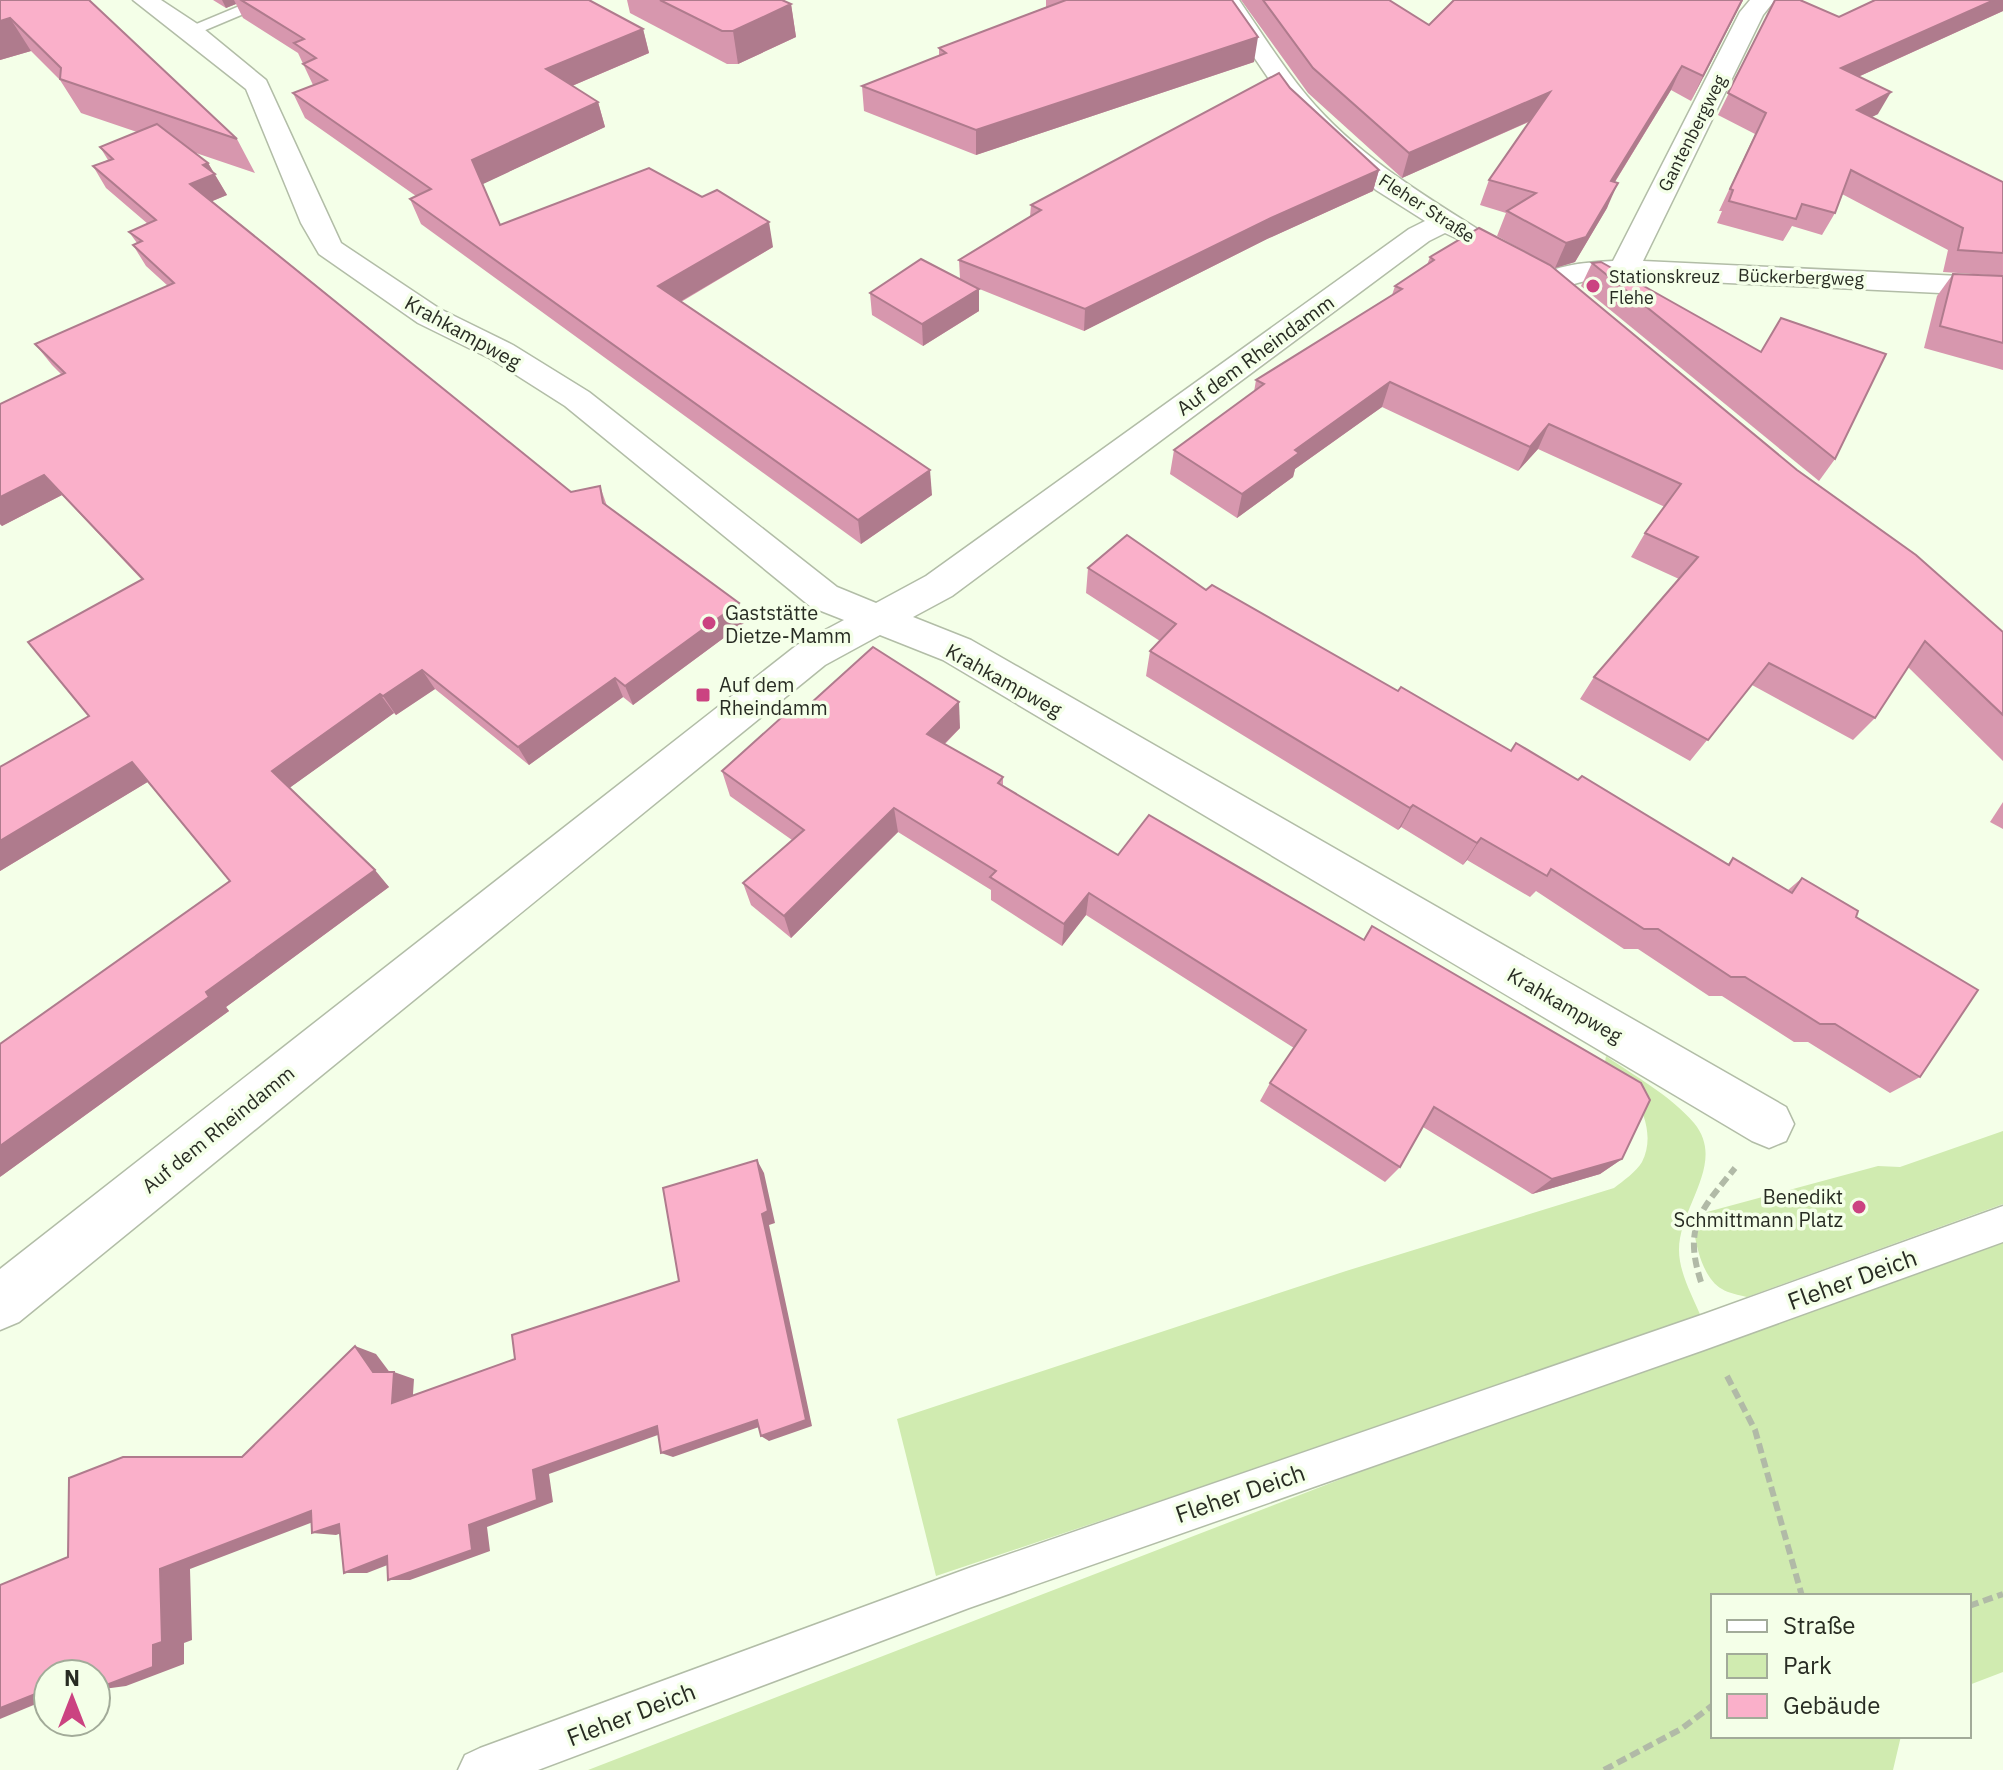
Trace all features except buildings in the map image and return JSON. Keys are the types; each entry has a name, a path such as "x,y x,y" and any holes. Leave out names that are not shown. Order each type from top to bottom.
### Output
{"street":[{"name":"Krahkampweg","path":"145,0 190,30 257,85 315,223 329,248 429,316 502,352 577,399 824,597 957,650 1769,1124"},
{"name":"Fleher Straße","path":"1227,0 1297,101 1386,184 1444,222 1525,266 1586,308"},
{"name":"Gantenbergweg","path":"1624,269 1752,12 1754,2"},
{"name":"Auf dem Rheindamm","path":"0,1303 811,655 939,586 1419,235 1444,222"},
{"name":"Bückerbergweg","path":"1525,266 1583,272 1624,269 2003,287"}],"lane":[{"path":"190,30 269,0"},
{"name":"Fleher Deich","path":"480,1770 969,1588 1715,1328 2003,1224"}],"path":[{"path":"1769,1124 1691,1229 1692,1260 1755,1430 1801,1594"},
{"path":"1971,1605 2003,1594"},
{"path":"1604,1770 1681,1729 1711,1706"}],"green space":[{"path":"1606,1056 1674,1104 1694,1123 1703,1138 1706,1154 1704,1169 1686,1217 1679,1250 1684,1276 1702,1319 936,1576 897,1419 1346,1271 1614,1188 1642,1162 1647,1149 1647,1135 1640,1107 1624,1082 1605,1062"},
{"path":"2003,1131 2003,1204 1747,1297 1727,1292 1716,1284 1702,1263 1694,1231 1707,1212 1878,1166 1900,1167"},
{"path":"2003,1240 2003,1672 1971,1684 1971,1594 1711,1594 1711,1738 1901,1738 1893,1770 588,1770 1367,1469"}],"place":[{"name":"Stationskreuz Flehe","path":"1593,286"},
{"name":"Gaststätte Dietze-Mamm","path":"709,623"},
{"name":"Auf dem Rheindamm","path":"703,695"},
{"name":"Benedikt Schmittmann Platz","path":"1859,1207"}]}
